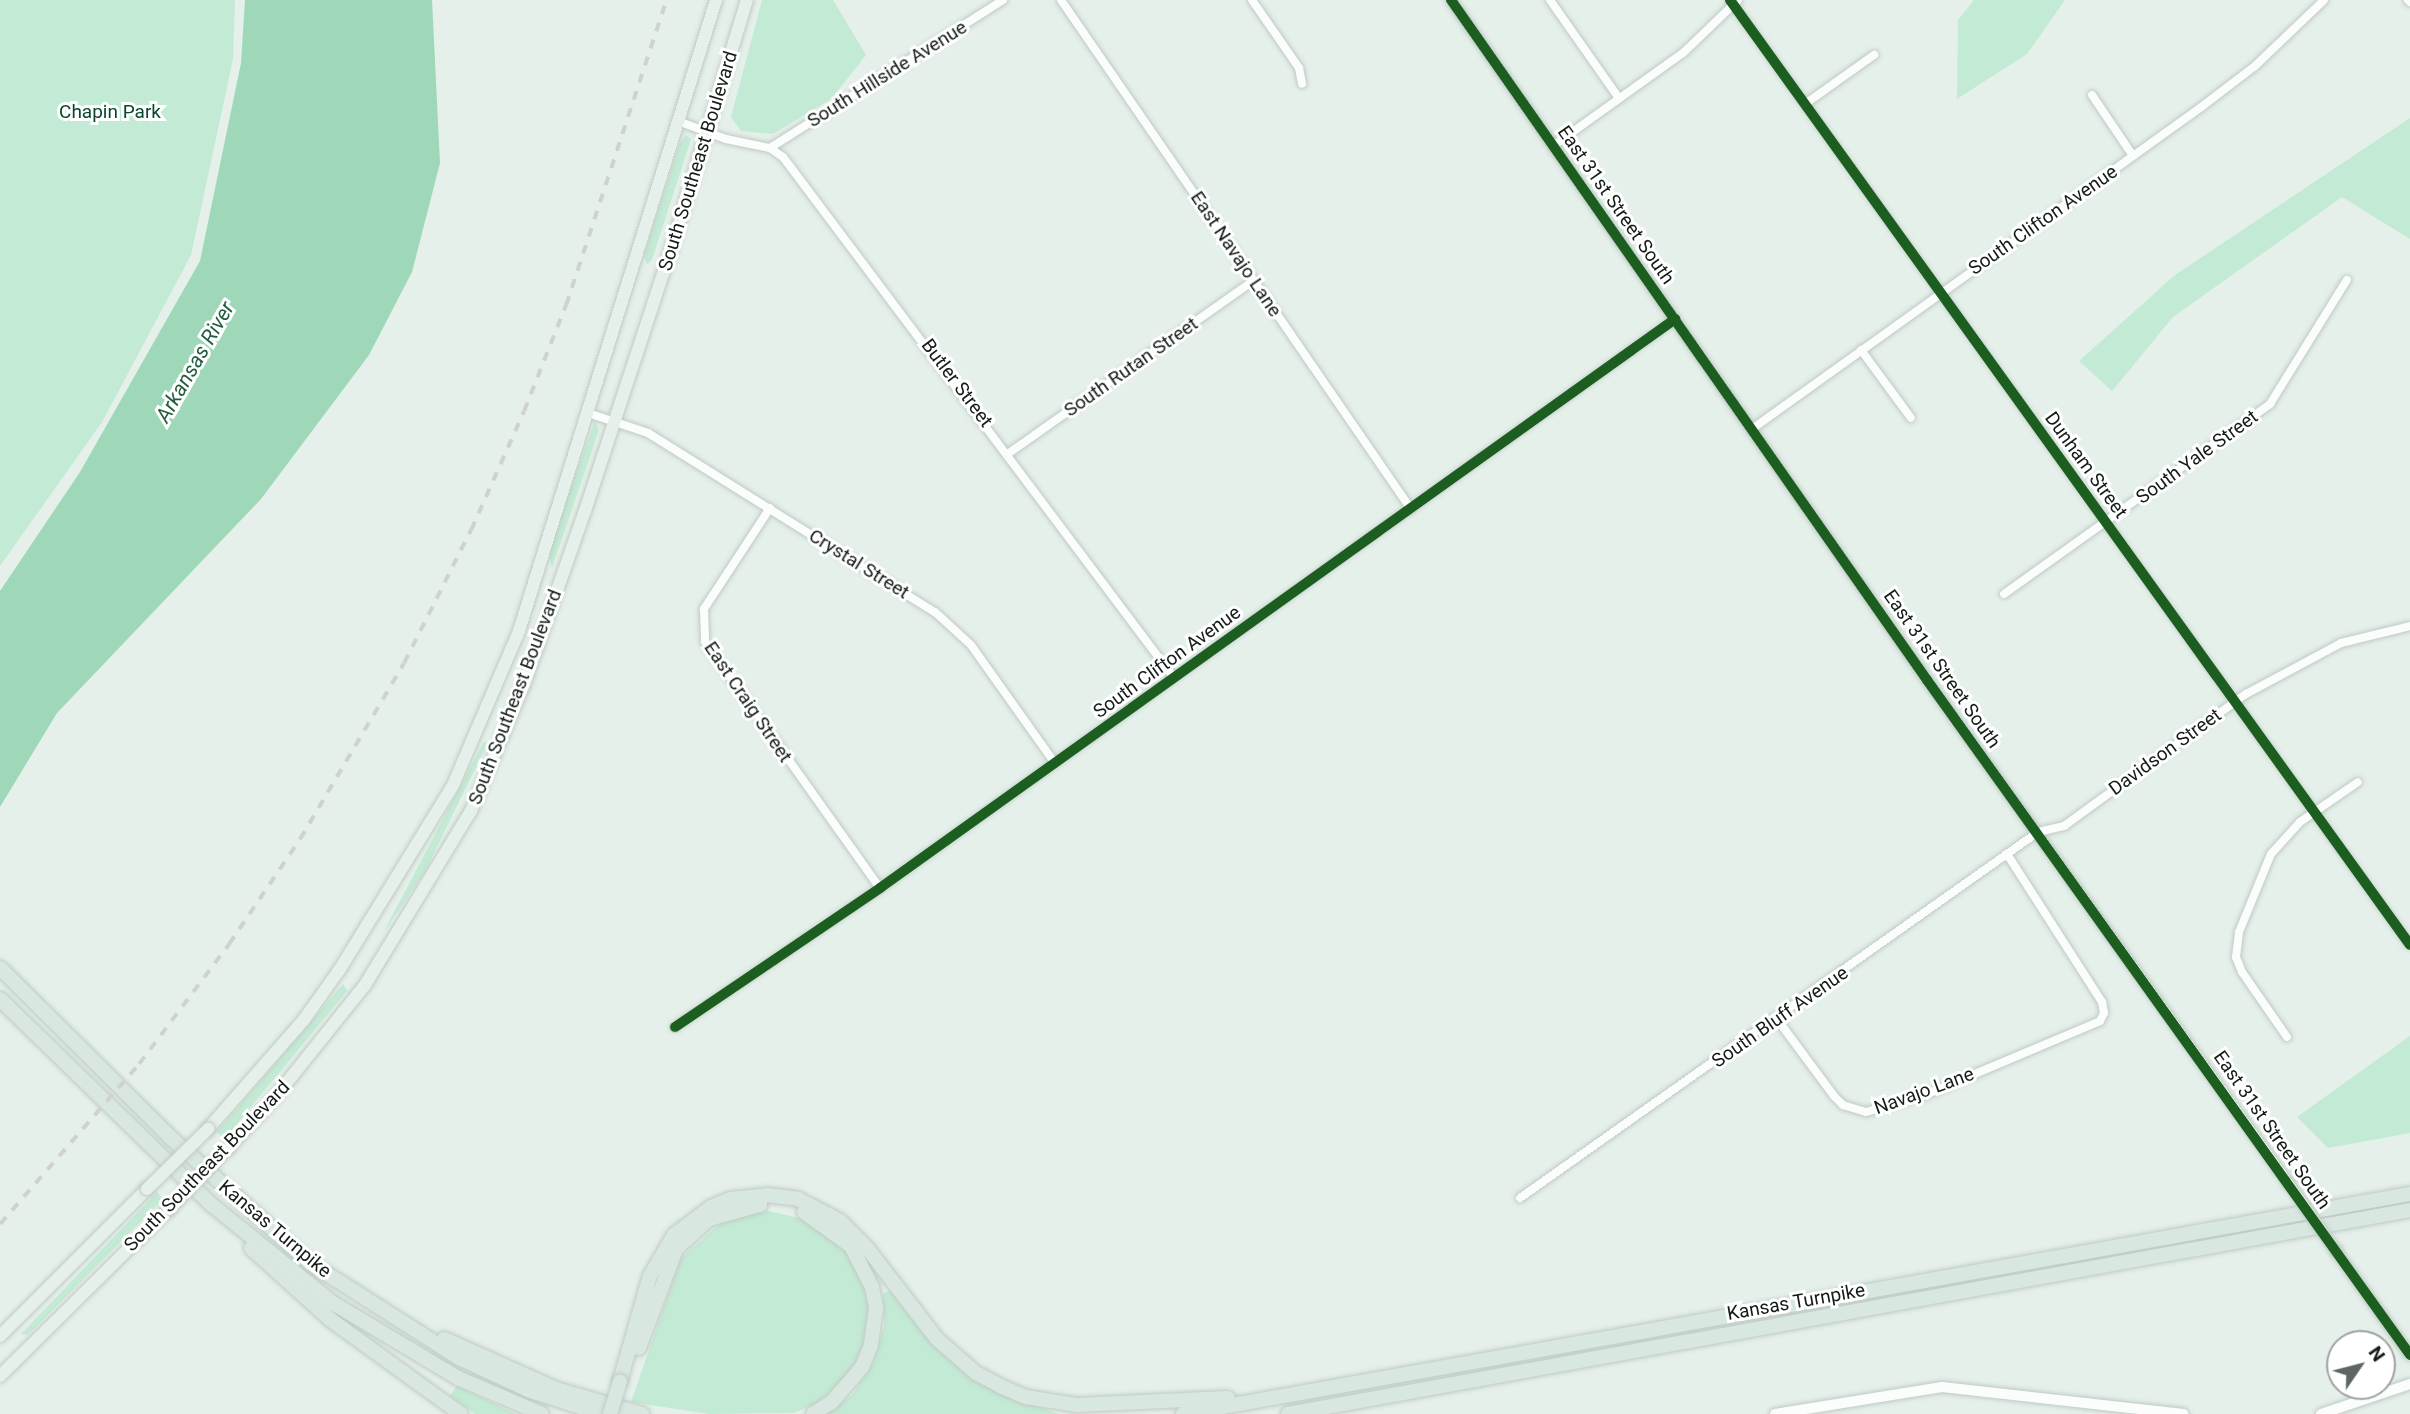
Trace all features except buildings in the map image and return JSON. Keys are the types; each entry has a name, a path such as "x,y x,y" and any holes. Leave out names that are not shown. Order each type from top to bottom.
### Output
{"highway":[{"name":"Kansas Turnpike","path":"3,971 226,1189 310,1263 369,1304 459,1358 528,1390 602,1414"},
{"name":"Kansas Turnpike","path":"0,999 212,1205 332,1303 391,1341 458,1378 542,1414"},
{"name":"Kansas Turnpike","path":"1183,1414 1257,1398 2410,1194"},
{"path":"620,1414 624,1382 650,1276 674,1236 711,1206 766,1195 798,1199 840,1221 867,1248 937,1339 976,1373 1017,1394 1051,1403 1105,1406 1257,1398"},
{"path":"610,1414 657,1290 676,1249 709,1219 750,1205 772,1204 815,1216 833,1229 851,1245 872,1287 874,1327 862,1367 832,1402 813,1414"},
{"path":"212,1205 293,1288 461,1414"},
{"name":"Kansas Turnpike","path":"1288,1414 2410,1210"},
{"path":"369,1304 556,1389 642,1414"}],"main road":[{"name":"South Southeast Boulevard","path":"0,1336 208,1129 303,1021 340,969 453,785 519,631 716,0"},
{"name":"South Southeast Boulevard","path":"0,1376 169,1209 276,1096 365,985 471,811 525,682 615,421 747,0"}],"street":[{"name":"South Hillside Avenue","path":"770,148 1003,0"},
{"name":"East Navajo Lane","path":"1062,0 1411,509"},
{"path":"1252,0 1299,68 1302,84"},
{"name":"East 31st Street South","path":"1451,0 1752,429 2410,1355"},
{"path":"1550,0 1619,98"},
{"name":"South Clifton Avenue","path":"1752,429 2255,66 2325,0"},
{"path":"1553,146 1682,53 1734,2"},
{"name":"Dunham Street","path":"1734,2 2410,945"},
{"path":"1805,104 1874,55"},
{"path":"2092,95 2133,156"},
{"path":"678,121 707,132 770,148"},
{"name":"Butler Street","path":"770,148 819,203 1009,453 1174,678"},
{"name":"South Yale Street","path":"2004,594 2270,404 2347,280"},
{"name":"South Rutan Street","path":"1009,453 1253,281"},
{"name":"South Clifton Avenue","path":"675,1027 880,888 1675,319"},
{"path":"1861,350 1911,418"},
{"name":"Crystal Street","path":"588,413 648,433 905,591 958,631 1055,763"},
{"name":"East Craig Street","path":"770,508 704,609 705,642 880,888"},
{"name":"Davidson Street","path":"2038,832 2064,826 2234,702 2292,665 2342,642 2410,626"},
{"path":"2287,1037 2236,957 2239,932 2271,854 2314,812 2358,782"},
{"name":"South Bluff Avenue","path":"1520,1198 1777,1019 2038,832"},
{"name":"Navajo Lane","path":"1777,1019 1834,1096 1843,1105 1866,1112 1925,1095 2102,1018 2102,1002 2007,854"},
{"path":"2321,1414 2410,1384"},
{"path":"1775,1414 1942,1387 2183,1414"}],"green space":[{"name":"Chapin Park","path":"0,0 235,0 233,59 191,255 102,422 0,566"},
{"path":"762,0 833,0 866,55 832,98 773,134 741,131 731,117"},
{"path":"1974,0 2065,0 2027,54 1957,99 1958,20"},
{"path":"2410,118 2410,239 2342,197 2173,317 2112,391 2079,361 2175,275"},
{"path":"686,135 691,139 652,260 647,264 644,257 655,220 680,143"},
{"path":"595,421 599,429 552,568 549,555 559,520"},
{"path":"489,741 425,871 382,935 483,743"},
{"path":"343,984 347,991 224,1139 217,1132"},
{"path":"2410,1036 2410,1133 2328,1148 2297,1117"},
{"path":"157,1192 163,1199 28,1335 21,1334"},
{"path":"764,1210 808,1220 843,1246 863,1277 871,1314 862,1351 848,1376 817,1403 794,1413 709,1414 631,1402 681,1258 724,1220"},
{"path":"890,1291 918,1327 964,1372 1019,1400 1059,1414 826,1414 852,1395 874,1361 884,1325 883,1293"},
{"path":"457,1386 516,1414 475,1414 450,1396"}],"water":[{"name":"Arkansas River","path":"245,0 432,0 440,163 412,272 369,355 261,499 57,713 0,807 0,591 80,472 200,261 241,63"}],"railway":[{"path":"0,1224 139,1064 229,944 300,839 404,663 471,530 524,411 566,305 666,0"}],"cycle path":[{"path":"1451,0 1927,680 2410,1355"},
{"path":"1730,0 2410,945"},
{"path":"675,1027 880,888 1675,319"}]}
